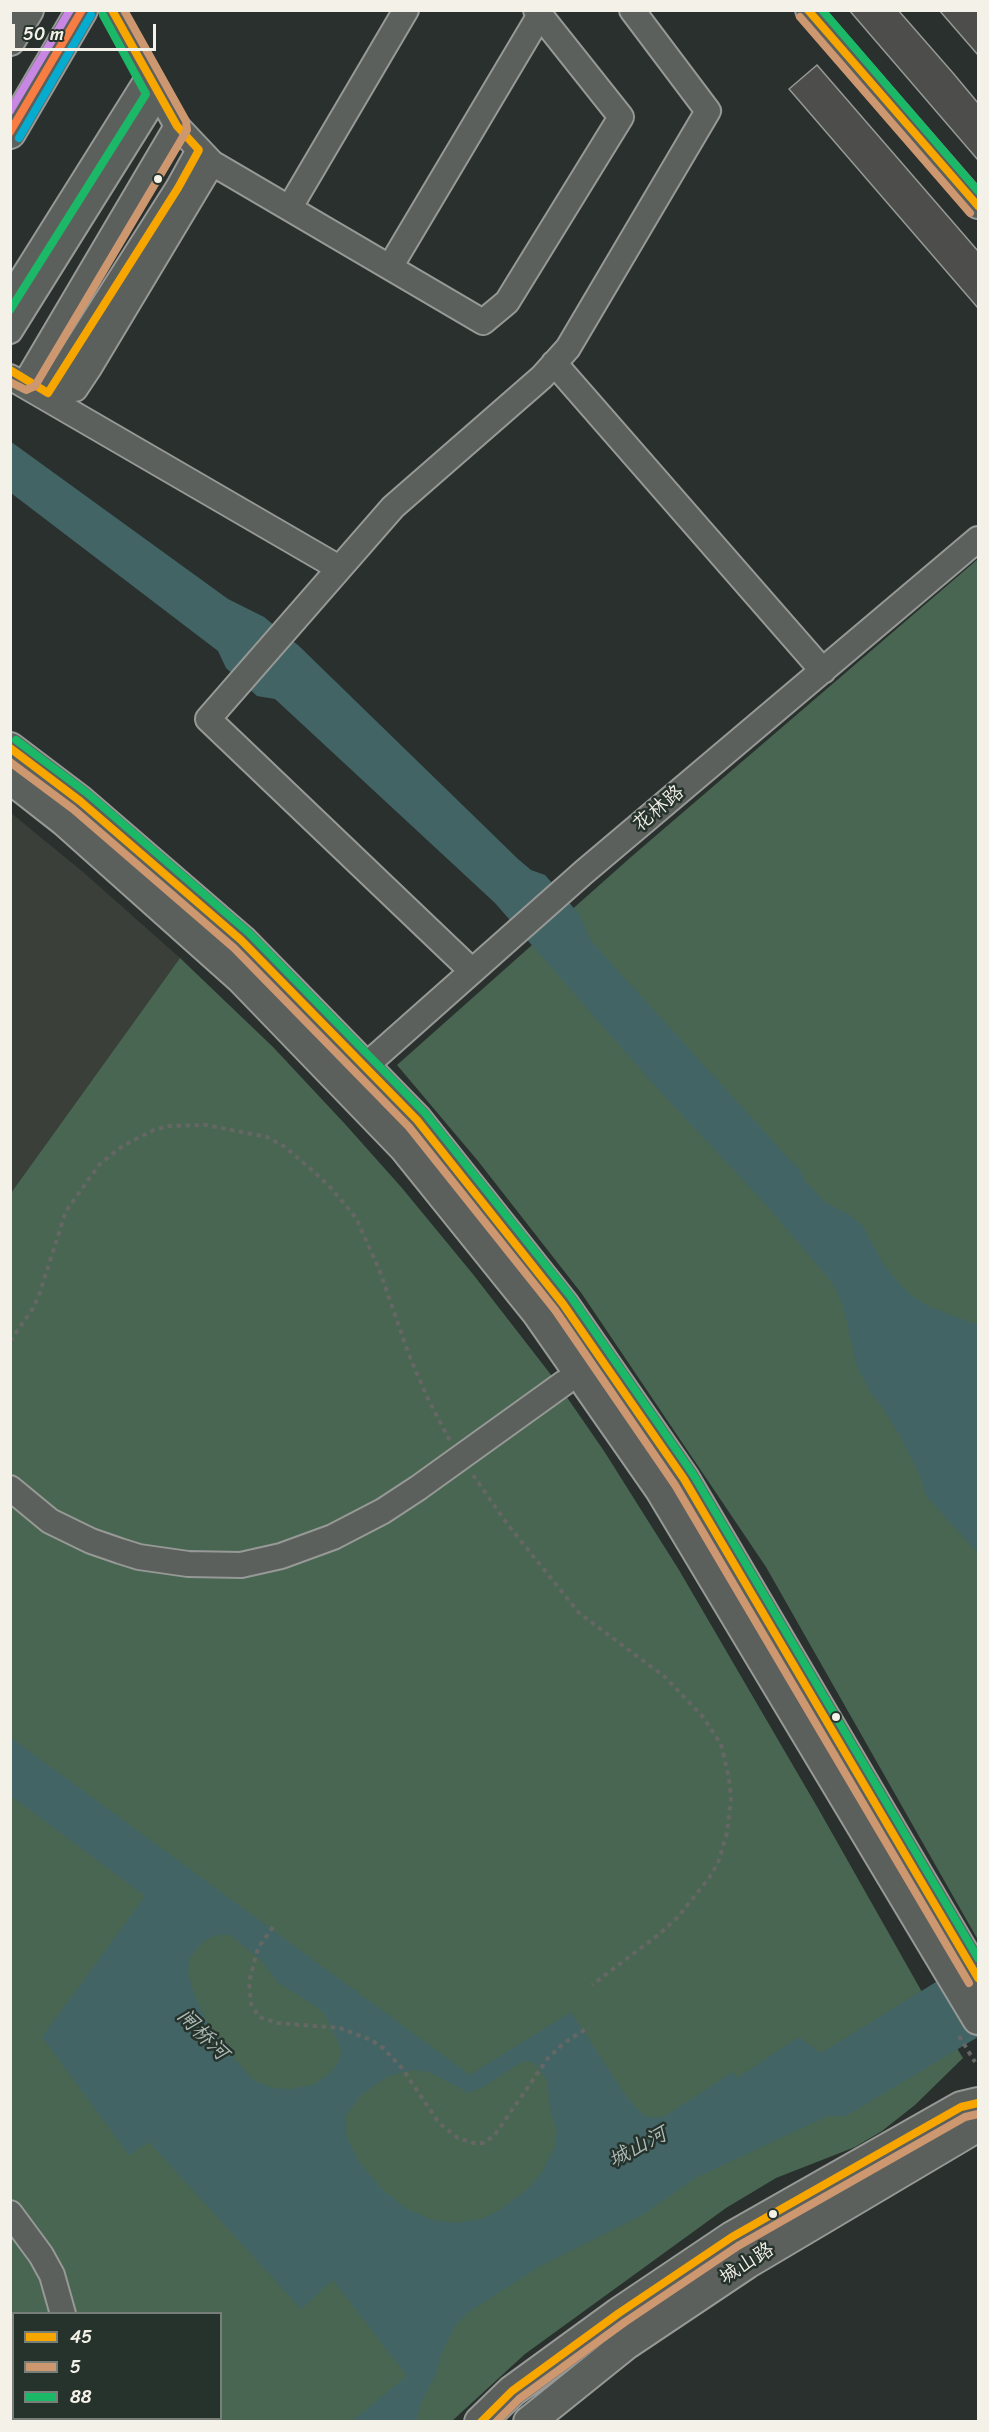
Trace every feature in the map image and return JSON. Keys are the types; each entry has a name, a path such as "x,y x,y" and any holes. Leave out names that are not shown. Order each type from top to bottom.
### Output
{"main road":[{"path":"10,40 28,10"},
{"path":"10,133 82,10"},
{"path":"10,748 80,801 241,940 354,1075 405,1148 537,1312 661,1490 964,1969 978,2019"},
{"path":"10,778 65,821 354,1075"},
{"name":"城山路","path":"480,2421 512,2391 619,2313 732,2237 961,2107 978,2103"},
{"name":"城山路","path":"529,2421 626,2344 747,2263 978,2126"}],"street":[{"path":"112,10 177,126 206,157 390,267 483,322 507,302 621,117 538,13 390,267"},
{"path":"290,207 406,10"},
{"path":"472,971 208,719 393,507 542,377 568,348 708,111 632,10"},
{"path":"808,10 978,206"},
{"path":"10,298 153,86"},
{"path":"10,331 153,86"},
{"path":"16,376 177,126"},
{"path":"16,376 48,393 75,388 206,157"},
{"path":"554,363 823,670"},
{"path":"16,376 339,568"},
{"name":"花林路","path":"354,1075 584,872 978,539"},
{"path":"10,1488 50,1521 91,1541 120,1551 139,1557 188,1564 242,1565 280,1556 333,1537 383,1511 564,1383"},
{"path":"10,2213 41,2255 52,2276 63,2312"}],"path":[{"path":"273,1927 255,1957 249,1995 251,2004 259,2017 278,2023 322,2025 356,2032 371,2040 383,2048 408,2077 439,2123 458,2139 483,2144 494,2136 535,2076 558,2048 589,2027"},
{"path":"971,2055 975,2062"}],"shaded area":[{"path":"11,813 83,872 180,958 11,1193"}],"green space":[{"path":"978,559 978,1940 766,1567 582,1294 478,1161 397,1065 631,857"},
{"path":"180,958 273,1047 402,1188 555,1380 604,1451 679,1570 922,1992 963,2058 915,2105 882,2131 855,2147 776,2178 726,2208 525,2354 452,2421 11,2422 11,1193"}],"water":[{"path":"10,441 228,599 264,617 299,646 518,859 531,870 545,875 579,914 591,941 801,1172 806,1182 826,1203 848,1214 862,1225 884,1265 912,1296 930,1307 978,1325 978,1553 926,1496 920,1476 902,1440 883,1408 872,1395 857,1367 843,1305 833,1284 769,1208 655,1086 495,903 275,699 257,696 226,668 218,651 11,493"},
{"path":"10,1737 470,2075 571,2012 626,2096 643,2115 654,2118 665,2116 733,2072 737,2078 799,2037 821,2053 978,1956 978,2037 846,2116 828,2116 697,2177 642,2215 542,2265 467,2313 456,2325 441,2354 437,2372 421,2403 416,2421 352,2421 407,2376 333,2280 301,2309 149,2142 129,2155 42,2037 145,1896 11,1796","holes":["230,1935 261,1960 278,1983 323,2012 341,2048 340,2059 335,2068 325,2077 313,2085 291,2089 272,2088 253,2080 222,2044 206,2020 188,1974 190,1958 199,1946 209,1938","527,2061 536,2064 547,2080 551,2113 557,2132 555,2146 543,2170 530,2187 500,2210 481,2219 455,2223 433,2220 407,2209 384,2191 359,2162 346,2135 345,2117 361,2095 388,2076 413,2070 429,2072 469,2093"]}],"building":[{"path":"849,10 898,10 953,73 978,103 978,160"},
{"path":"939,10 978,10 978,55"},
{"path":"817,65 978,251 978,308 789,89"}],"transit line":[{"path":"10,111 70,10"},
{"path":"10,132 82,10"},
{"name":"45","path":"10,370 48,393 178,188 199,150 177,126 112,10"},
{"name":"5","path":"10,382 26,390 35,386 187,130 186,121 124,10"},
{"name":"45","path":"808,10 978,206"},
{"name":"88","path":"822,10 978,191"},
{"path":"19,138 91,15"},
{"name":"88","path":"10,310 146,94 103,15"},
{"name":"5","path":"800,17 970,213"},
{"name":"88","path":"16,740 87,793 249,933 425,1113 571,1297 693,1474 978,1958"},
{"name":"45","path":"10,748 80,801 241,940 417,1120 563,1304 684,1479 978,1978"},
{"name":"5","path":"10,762 73,809 234,948 409,1127 555,1310 675,1485 969,1983"},
{"name":"45","path":"481,2422 512,2391 619,2313 732,2237 961,2107 978,2103"},
{"name":"5","path":"496,2422 519,2399 625,2322 738,2246 965,2117 978,2114"}],"water label":[{"name":"闸桥河","path":"202,2035"},
{"name":"城山河","path":"638,2148"}]}
